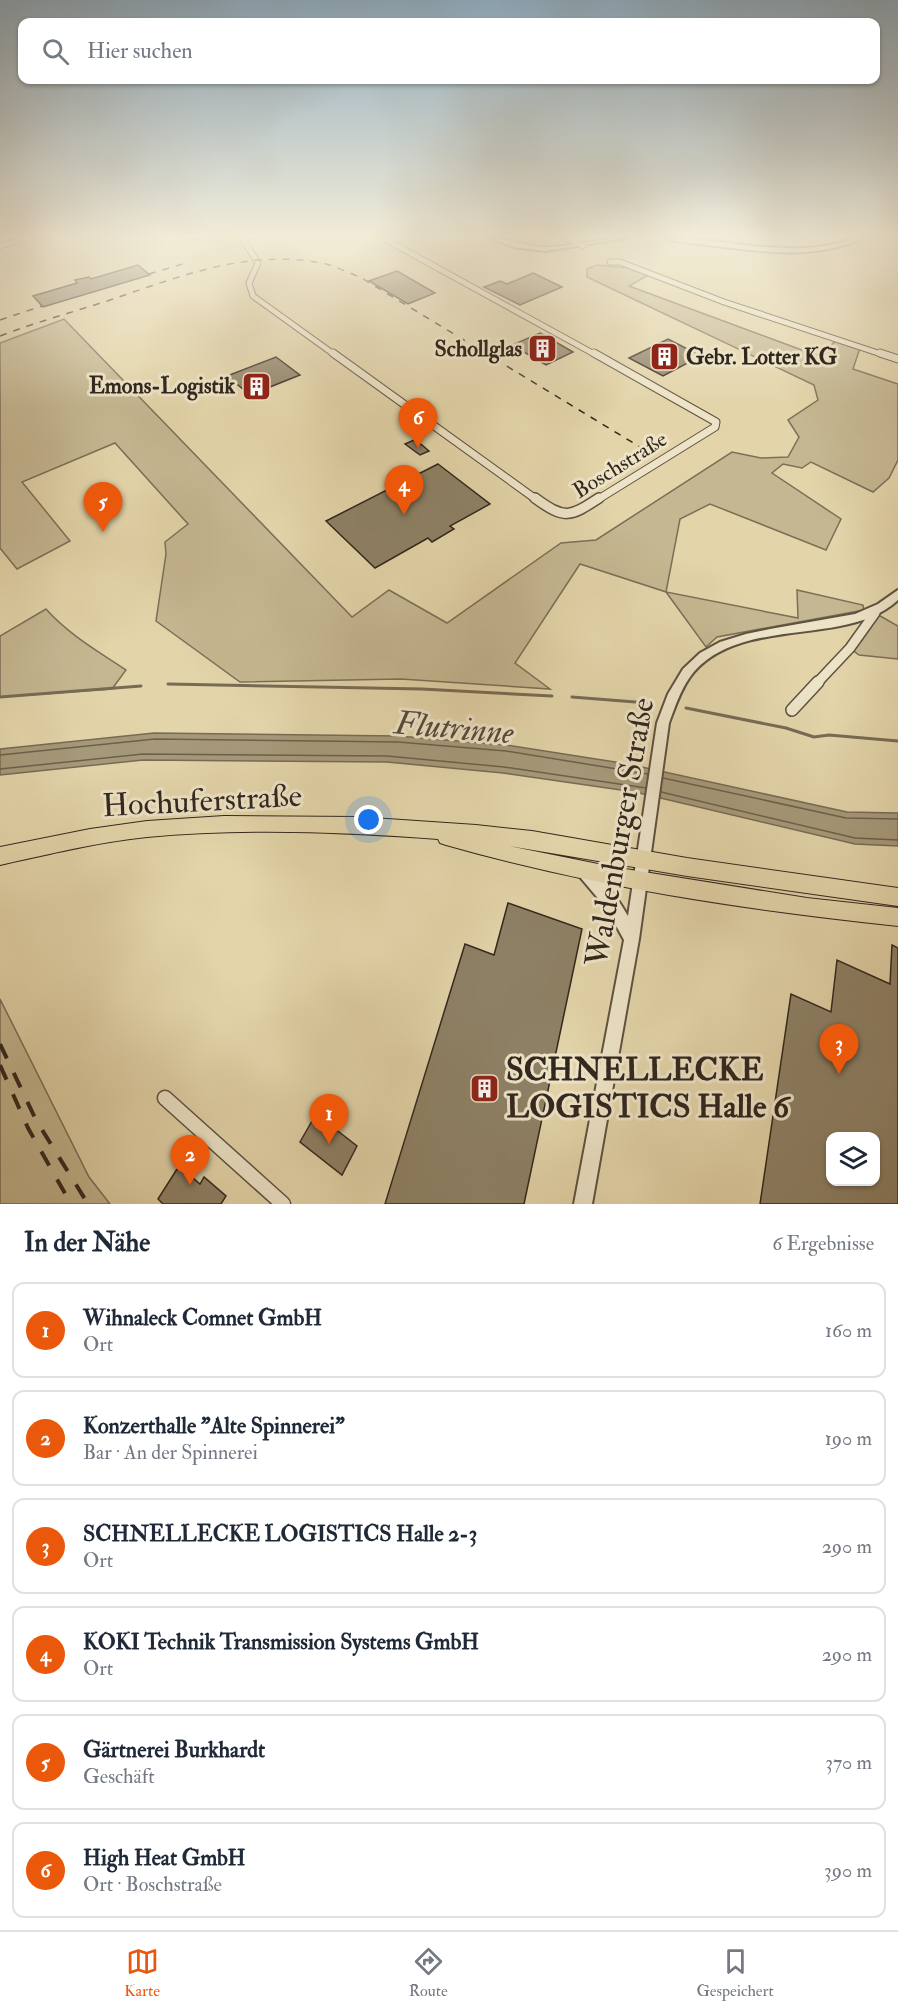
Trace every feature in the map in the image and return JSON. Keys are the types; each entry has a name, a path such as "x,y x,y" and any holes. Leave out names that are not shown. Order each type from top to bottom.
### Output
{"main road":[{"name":"Hochuferstraße","path":"0,856 90,837 159,828 224,824 358,825 476,833 532,840 803,885 898,897"},
{"name":"Hochuferstraße","path":"409,829 583,870 642,881 807,907 898,917"}],"street":[{"name":"Boschstraße","path":"252,294 554,512 564,515 576,513 715,427 716,422 709,416 486,294"},
{"path":"704,294 898,359"},
{"name":"Waldenburger Straße","path":"583,1204 642,881 663,723 674,691 687,670 704,655 728,643 753,636 852,620 893,605 898,594"},
{"name":"Waldenburger Straße","path":"792,710 850,648 875,612"},
{"path":"583,870 617,909 632,939"},
{"path":"165,1098 283,1204"}],"shaded area":[{"path":"623,294 651,294 818,356 837,340 860,348 853,369 898,384 898,460 889,478 873,492 811,462 802,468 783,464 772,473 841,519 826,550 710,504 680,519 666,592 580,564 515,663 550,689 401,679 240,682 156,621 166,554 165,542 188,524 115,443 22,482 70,541 17,569 0,548 0,343 64,319 352,617 389,590 447,623 561,543 596,540 732,452 761,458 788,457 799,437 788,420 818,400 814,385"},
{"path":"797,590 863,605 864,610 717,637 706,647 666,592 798,618"},
{"path":"46,609 74,635 126,670 112,689 0,697 0,636"},
{"path":"875,613 898,626 898,659 859,655 850,648"},
{"path":"0,999 89,1177 110,1204 0,1204"}],"water":[{"path":"154,733 398,736 506,745 628,764 847,812 898,813 898,846 855,844 635,792 503,773 387,762 143,760 0,775 0,749"}],"building":[{"path":"39,294 86,294 43,307 33,296"},
{"path":"391,294 432,294 408,304"},
{"path":"498,294 545,294 520,305"},
{"name":"Schollglas","path":"540,333 573,352 546,365 512,345"},
{"name":"Gebr. Lotter KG","path":"668,339 701,356 663,376 629,358"},
{"name":"Emons-Logistik","path":"276,357 300,375 250,395 227,376"},
{"path":"414,440 429,451 420,455 405,444"},
{"path":"438,464 490,504 450,526 454,529 432,542 428,538 375,568 326,521"},
{"name":"SCHNELLECKE LOGISTICS Halle 6","path":"508,903 582,929 524,1204 385,1204 465,944 494,955"},
{"path":"892,945 898,948 898,1204 760,1204 791,994 831,1012 837,960 890,984"},
{"path":"316,1114 357,1146 342,1175 300,1142"},
{"path":"179,1166 200,1184 204,1177 226,1196 221,1204 163,1204 158,1199"}],"waterway":[{"name":"Flutrinne","path":"168,684 422,689 552,696"},
{"path":"0,697 141,686"},
{"path":"572,697 648,703"},
{"path":"686,708 786,728 814,737 829,735 898,741"}],"railway":[{"path":"0,336 127,294"},
{"path":"388,294 645,450"},
{"path":"0,320 42,306"},
{"path":"0,1044 36,1120 88,1204"},
{"path":"0,1065 28,1128 71,1204"}],"place":[{"name":"Schollglas","path":"543,349"},
{"name":"Gebr. Lotter KG","path":"665,357"},
{"name":"Emons-Logistik","path":"256,386"},
{"name":"High Heat GmbH","path":"418,448"},
{"name":"KOKI Technik Transmission Systems GmbH","path":"404,515"},
{"name":"Gärtnerei Burkhardt","path":"103,532"},
{"name":"SCHNELLECKE LOGISTICS Halle 2-3","path":"839,1074"},
{"name":"SCHNELLECKE LOGISTICS Halle 6","path":"485,1088"},
{"name":"Wihnaleck Comnet GmbH","path":"329,1144"},
{"name":"Konzerthalle \"Alte Spinnerei\"","path":"190,1185"}]}
